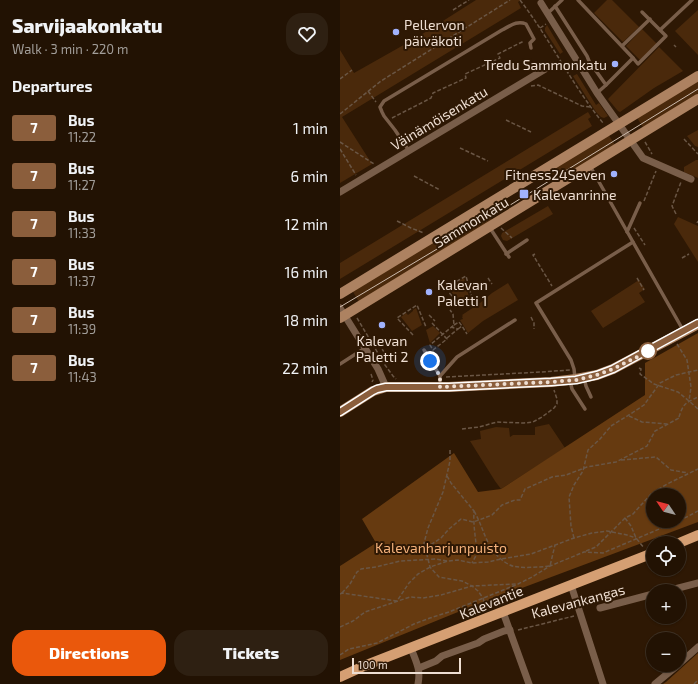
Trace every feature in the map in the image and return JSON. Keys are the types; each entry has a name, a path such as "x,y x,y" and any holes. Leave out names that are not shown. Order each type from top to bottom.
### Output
{"main road":[{"name":"Sammonkatu","path":"340,294 698,76"},
{"name":"Sammonkatu","path":"341,314 496,226 590,166 629,137 698,99"},
{"path":"340,412 373,391 386,387 440,380 551,382 597,375 613,369 698,324"},
{"path":"686,540 698,535"},
{"name":"Kalevantie","path":"340,677 646,555"}],"street":[{"path":"540,1 597,93 643,158 692,179"},
{"name":"Väinämöisenkatu","path":"340,192 552,65"},
{"path":"341,314 365,348 381,375 386,387"},
{"path":"686,586 698,583"},
{"path":"571,585 603,684"},
{"name":"Kalevankangas","path":"600,608 646,596"},
{"path":"503,612 530,684"},
{"path":"419,668 436,661 442,656 478,643 504,631 510,630"},
{"path":"686,658 698,647"},
{"path":"411,648 419,668 418,684"},
{"path":"655,684 670,672"}],"lane":[{"path":"548,13 562,0"},
{"path":"578,0 638,64 666,36 642,12"},
{"path":"660,30 692,0"},
{"path":"555,6 589,61 606,85"},
{"path":"622,46 650,19"},
{"path":"409,151 396,130 382,112 380,107 384,101 502,30 518,22 526,24 534,39 530,41 531,48"},
{"path":"597,93 633,58"},
{"path":"590,166 684,331"},
{"path":"627,232 641,204"},
{"path":"496,226 508,256 527,240"},
{"path":"585,409 572,389 576,379 571,360 536,303 633,242"},
{"path":"424,350 440,380 457,357 515,320"},
{"path":"340,364 365,348"},
{"path":"576,379 586,386 591,397"}],"path":[{"path":"452,10 469,0"},
{"path":"340,114 368,91 399,70 510,0"},
{"path":"520,0 590,107 608,130"},
{"path":"388,120 431,98 433,93 466,78 465,74 500,58 498,54 524,41 530,41"},
{"path":"340,80 352,70"},
{"path":"528,86 541,86 582,106 590,107"},
{"path":"368,91 380,107"},
{"path":"506,120 532,132"},
{"path":"684,139 698,154"},
{"path":"340,142 381,168"},
{"path":"645,142 653,155"},
{"path":"460,148 488,161"},
{"path":"340,149 360,180"},
{"path":"641,204 657,171 650,168"},
{"path":"414,176 440,190"},
{"path":"676,214 672,206 682,182"},
{"path":"397,221 424,233"},
{"path":"496,226 512,238"},
{"path":"633,226 645,245"},
{"path":"534,254 533,255 556,291"},
{"path":"682,258 689,254"},
{"path":"460,305 445,288 466,276 472,298"},
{"path":"488,278 492,284"},
{"path":"637,278 644,290"},
{"path":"413,335 397,318 417,305 426,327"},
{"path":"450,310 453,314 454,324"},
{"path":"429,315 435,321"},
{"path":"357,317 385,365 397,379"},
{"path":"531,317 534,323 534,329"},
{"path":"462,326 433,350 430,345 454,324 459,322 462,326 467,334"},
{"path":"432,323 447,339"},
{"path":"451,327 458,329"},
{"path":"390,338 395,347"},
{"path":"677,342 687,360 691,387 689,400"},
{"path":"379,344 389,360"},
{"path":"639,368 641,370 640,374 658,385 678,392 698,409"},
{"path":"574,538 571,526 568,497 583,471 588,450 600,440 610,426 644,405 660,383 676,375 698,370"},
{"path":"440,380 555,371"},
{"path":"371,374 372,384"},
{"path":"462,429 479,427 497,422 533,422 554,408 557,404 554,390"},
{"path":"426,548 441,538 461,519 473,522 492,515 502,505 515,500 520,500 525,490 552,477 566,476 584,468 616,462 647,446 655,430 679,418 683,406 689,400 698,397"},
{"path":"628,415 642,422 668,424"},
{"path":"450,450 450,461 443,492 424,543 430,567 439,577 462,581 472,586 483,598 485,610"},
{"path":"619,460 656,457 671,470 688,473"},
{"path":"340,655 349,649 377,643 414,624 449,612 518,584 550,566 596,547 625,518 633,514 651,494 667,484 698,469"},
{"path":"447,475 451,483 474,511 492,549 501,559 510,565 540,567 550,566"},
{"path":"472,562 478,554 473,522 474,511"},
{"path":"686,517 698,511"},
{"path":"625,518 631,526 636,538 646,548"},
{"path":"584,552 603,553 661,528"},
{"path":"397,601 409,583 418,574 430,567 448,561 458,560 488,562 532,554 574,538 607,531 636,538"},
{"path":"550,566 555,545"},
{"path":"341,594 350,584 357,572 361,569 400,561 436,559 448,561"},
{"path":"340,627 353,621 366,612 410,597 423,598 441,595 472,586 518,584"},
{"path":"341,594 397,601"},
{"name":"Kalevankangas","path":"510,630 522,629 581,614"},
{"path":"694,684 698,680"}],"shaded area":[{"path":"476,0 521,0 518,2 521,8 342,117 372,164 340,183 340,50 354,73 416,38"},
{"path":"607,0 612,0 639,27 623,42 594,13"},
{"path":"698,10 698,55 675,31"},
{"path":"547,25 563,52 560,54 545,31"},
{"path":"642,29 657,44 640,60 626,46"},
{"path":"659,47 683,71 654,88 620,112 618,111 608,99"},
{"path":"577,74 596,105 599,103 608,116 604,118 601,117 596,112 573,76"},
{"path":"698,78 698,97 644,129 636,116"},
{"path":"588,112 591,117 588,119 592,126 340,279 340,263"},
{"path":"698,130 698,147 695,146 687,136"},
{"path":"608,134 615,145 557,182 549,169"},
{"path":"698,160 698,178 684,172 684,167"},
{"path":"548,206 553,214 507,241 503,240 501,236 502,233"},
{"path":"485,208 493,222 359,302 352,290"},
{"path":"678,217 698,226 698,262 674,224"},
{"path":"464,278 469,297 460,302 448,288"},
{"path":"639,280 645,289 639,293 645,302 603,328 591,311"},
{"path":"508,283 518,300 483,321 468,333 460,320 463,319 462,315"},
{"path":"416,308 422,325 412,331 401,317 406,313 408,315"},
{"path":"433,326 440,333 430,343 426,330"},
{"path":"549,424 565,448 501,489 470,441 481,439 480,431 496,427 509,428 510,437 513,435 535,435 535,427"}],"green space":[{"name":"Kalevanharjunpuisto","path":"698,333 698,522 686,526 686,488 646,488 646,528 682,528 661,536 646,536 646,542 458,612 340,660 340,566 376,543 362,519 454,453 478,492 501,489 645,395 645,363"},
{"path":"698,653 698,684 663,684 677,672 686,672 686,664"}],"tram line":[{"path":"340,307 494,215 698,89"}],"bus line":[{"name":"7","path":"340,412 367,394 377,389 386,387 449,387 551,382 576,380 597,375 613,369 656,347 698,323"}],"place":[{"name":"Pellervon päiväkoti","path":"396,32"},
{"name":"Tredu Sammonkatu","path":"615,64"},
{"name":"Fitness24Seven","path":"614,174"},
{"name":"Kalevanrinne","path":"524,194"},
{"name":"Kalevan Paletti 1","path":"429,292"},
{"name":"Kalevan Paletti 2","path":"382,325"}],"route":[{"path":"430,361 440,376 440,387 551,382 576,380 597,375 613,369 648,351"}]}
